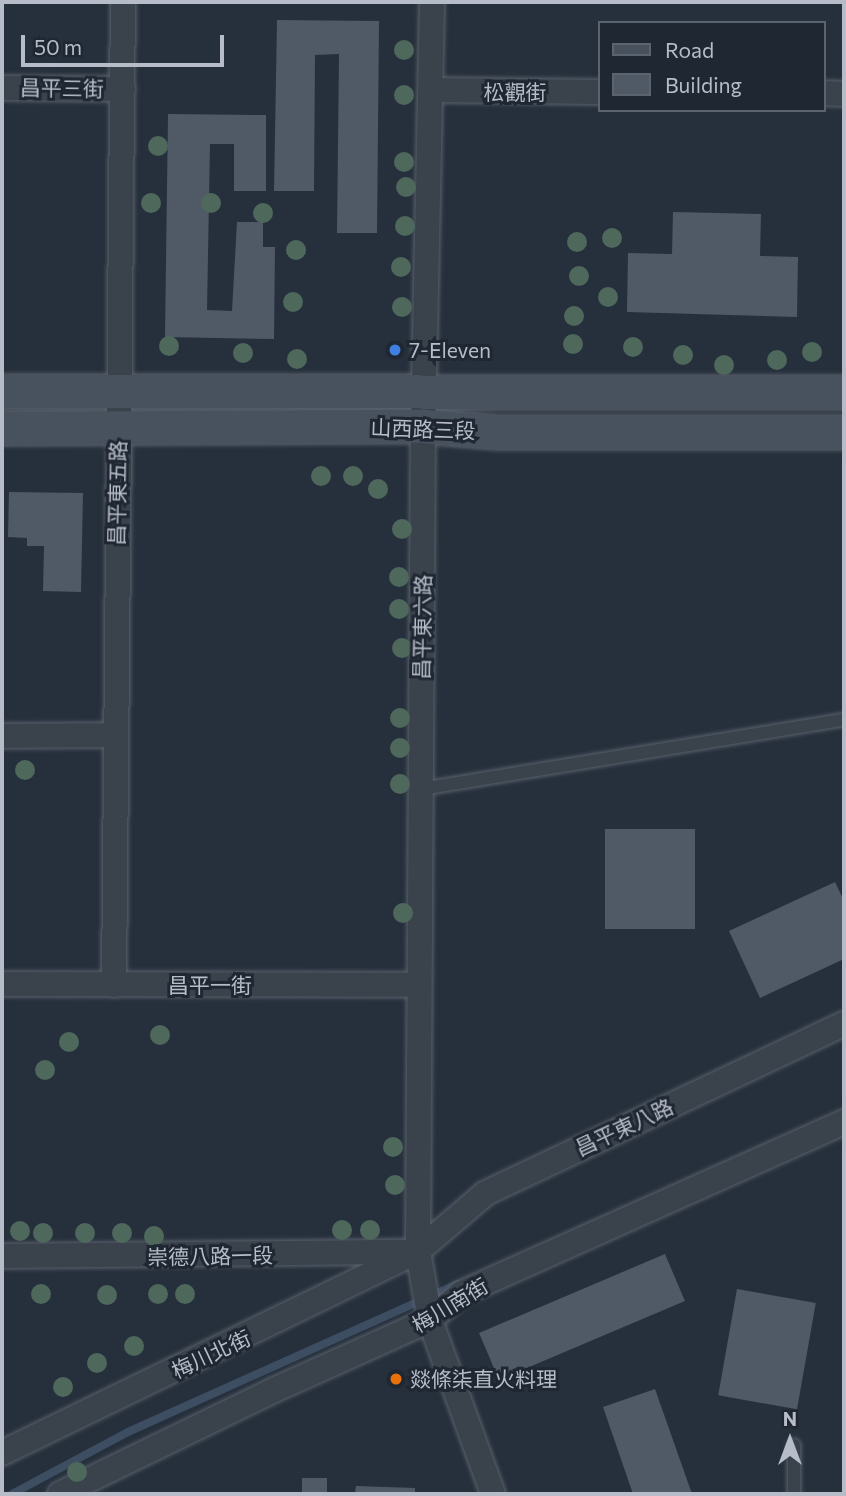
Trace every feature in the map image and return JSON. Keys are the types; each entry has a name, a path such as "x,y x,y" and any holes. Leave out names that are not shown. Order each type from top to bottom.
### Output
{"street":[{"name":"昌平東五路","path":"114,985 117,391 123,2"},
{"name":"昌平東六路","path":"432,2 423,426 418,1251 430,1321 493,1494"},
{"name":"昌平三街","path":"2,88 123,89"},
{"name":"松觀街","path":"431,90 598,92"},
{"path":"825,93 844,94"},
{"name":"山西路三段","path":"2,391 844,392"},
{"name":"山西路三段","path":"2,428 423,426 497,432 844,432"},
{"path":"2,736 115,735"},
{"name":"昌平一街","path":"2,984 418,985"},
{"name":"昌平東八路","path":"418,1251 486,1193 844,1024"},
{"name":"梅川南街","path":"60,1494 274,1390 430,1321 463,1293 844,1122"},
{"name":"崇德八路一段","path":"2,1256 418,1251"},
{"name":"梅川北街","path":"2,1453 418,1251"}],"lane":[{"path":"421,789 844,720"},
{"path":"794,1445 794,1494"}],"building":[{"path":"277,20 379,21 377,233 337,233 339,54 315,55 314,191 274,191"},
{"path":"168,114 266,115 266,191 234,191 234,144 210,144 207,310 232,311 237,222 263,222 263,247 275,247 274,339 165,337"},
{"path":"673,212 761,214 760,256 798,257 797,317 627,312 628,253 672,254"},
{"path":"9,492 83,493 81,592 43,591 44,546 27,546 27,538 8,537"},
{"path":"605,829 695,829 695,929 605,929"},
{"path":"835,882 844,901 844,959 760,998 729,931"},
{"path":"665,1254 685,1301 499,1380 479,1333"},
{"path":"737,1289 816,1303 797,1409 718,1395"},
{"path":"655,1389 692,1494 633,1494 603,1407"},
{"path":"302,1478 327,1478 327,1494 258,1494 302,1492"},
{"path":"356,1486 415,1488 415,1494 355,1494"}],"waterway":[{"path":"12,1494 128,1432 458,1284"}],"place":[{"name":"7-Eleven","path":"395,350"},
{"name":"燚條柒直火料理","path":"396,1379"}]}
